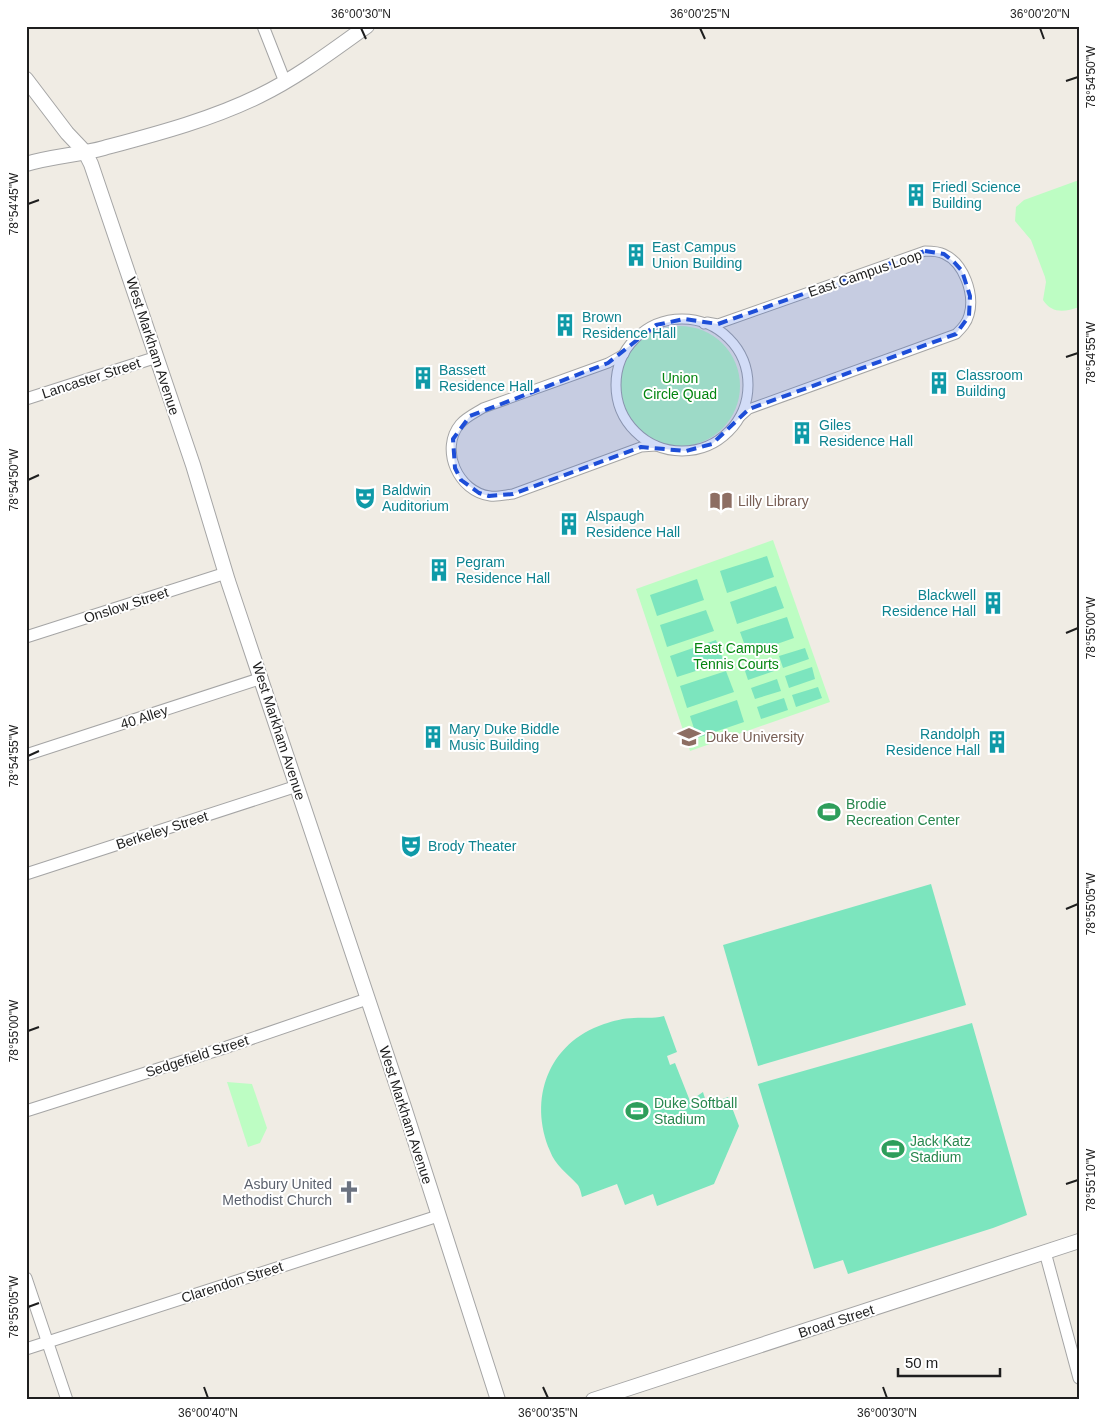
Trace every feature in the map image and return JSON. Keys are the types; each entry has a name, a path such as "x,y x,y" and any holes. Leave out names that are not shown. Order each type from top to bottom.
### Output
{"street":[{"path":"263,26 285,82"},
{"path":"26,164 56,156 85,152 202,118 260,96 321,59 367,26"},
{"name":"West Markham Avenue","path":"26,79 67,133 85,152 91,164 193,465 226,573 404,1107 498,1400"},
{"name":"East Campus Loop","path":"704,324 707,322 718,324 925,251 944,254 962,272 970,296 970,306 969,316 964,326 956,334 749,409 740,417"},
{"path":"624,354 608,363 483,408 470,416 461,423 452,439 455,468 461,480 479,493 489,496 500,496 513,494 641,447 656,446 676,451 686,451 702,448 721,438 729,432 740,417 748,389 746,369 742,360 729,340 716,329 684,319 666,321 638,336 624,354 616,384 621,410 634,430 656,446"},
{"name":"Lancaster Street","path":"26,399 157,357"},
{"name":"Onslow Street","path":"26,637 226,573"},
{"name":"40 Alley","path":"26,755 262,678"},
{"name":"Berkeley Street","path":"26,874 297,786"},
{"name":"Sedgefield Street","path":"26,1111 221,1049 367,999"},
{"name":"Clarendon Street","path":"26,1349 438,1216"},
{"name":"Broad Street","path":"593,1400 1079,1241"},
{"path":"1045,1252 1079,1378"},
{"path":"26,1278 66,1400"}],"highlighted area":[{"path":"925,251 944,254 954,262 962,271 970,296 969,316 956,334 749,409 712,444 686,451 641,447 513,494 489,496 479,493 461,480 455,468 453,439 470,416 608,363 656,325 684,319 718,324"}],"green space":[{"path":"1079,180 1079,307 1059,311 1050,308 1043,300 1045,277 1031,240 1015,221 1016,207 1024,200"},
{"name":"Union Circle Quad","path":"680,326 703,330 723,343 736,363 740,386 736,409 723,429 703,442 680,446 657,442 637,429 624,409 620,386 624,363 637,343 657,330"},
{"name":"East Campus Tennis Courts","path":"773,540 830,702 690,751 636,589"},
{"path":"767,556 774,577 727,593 720,571"},
{"path":"697,579 704,600 657,616 650,595"},
{"path":"776,586 784,608 737,624 730,602"},
{"path":"706,610 714,631 667,647 660,625"},
{"path":"787,617 794,638 748,654 740,632"},
{"path":"716,640 724,662 677,677 670,656"},
{"path":"805,648 809,659 783,668 779,656"},
{"path":"770,659 774,671 748,680 744,668"},
{"path":"812,667 815,679 789,688 785,676"},
{"path":"726,671 734,692 687,708 680,686"},
{"path":"777,679 781,691 755,699 751,688"},
{"path":"818,687 822,698 796,707 792,695"},
{"path":"784,698 788,710 761,719 757,707"},
{"path":"737,700 744,722 697,738 690,716"},
{"path":"931,884 966,1005 758,1066 723,945"},
{"name":"Duke Softball Stadium","path":"664,1016 677,1052 667,1056 670,1065 675,1063 690,1101 703,1092 707,1105 728,1097 739,1126 714,1184 657,1206 653,1194 625,1205 617,1184 582,1197 578,1185 558,1165 552,1156 544,1131 541,1112 543,1093 548,1075 557,1059 569,1045 585,1033 604,1024 619,1020"},
{"name":"Jack Katz Stadium","path":"972,1023 1027,1215 993,1228 848,1274 843,1260 814,1269 758,1084"},
{"path":"227,1082 252,1084 267,1128 260,1143 248,1147"}],"place":[{"name":"Friedl Science Building","path":"916,195"},
{"name":"East Campus Union Building","path":"636,255"},
{"name":"Brown Residence Hall","path":"565,325"},
{"name":"Bassett Residence Hall","path":"423,378"},
{"name":"Classroom Building","path":"939,383"},
{"name":"Giles Residence Hall","path":"802,433"},
{"name":"Baldwin Auditorium","path":"365,498"},
{"name":"Lilly Library","path":"721,501"},
{"name":"Alspaugh Residence Hall","path":"569,524"},
{"name":"Pegram Residence Hall","path":"439,570"},
{"name":"Blackwell Residence Hall","path":"993,603"},
{"name":"Mary Duke Biddle Music Building","path":"433,737"},
{"name":"Duke University","path":"689,737"},
{"name":"Randolph Residence Hall","path":"997,742"},
{"name":"Brodie Recreation Center","path":"829,812"},
{"name":"Brody Theater","path":"411,846"},
{"name":"Duke Softball Stadium","path":"637,1111"},
{"name":"Jack Katz Stadium","path":"893,1149"},
{"name":"Asbury United Methodist Church","path":"349,1192"}]}
